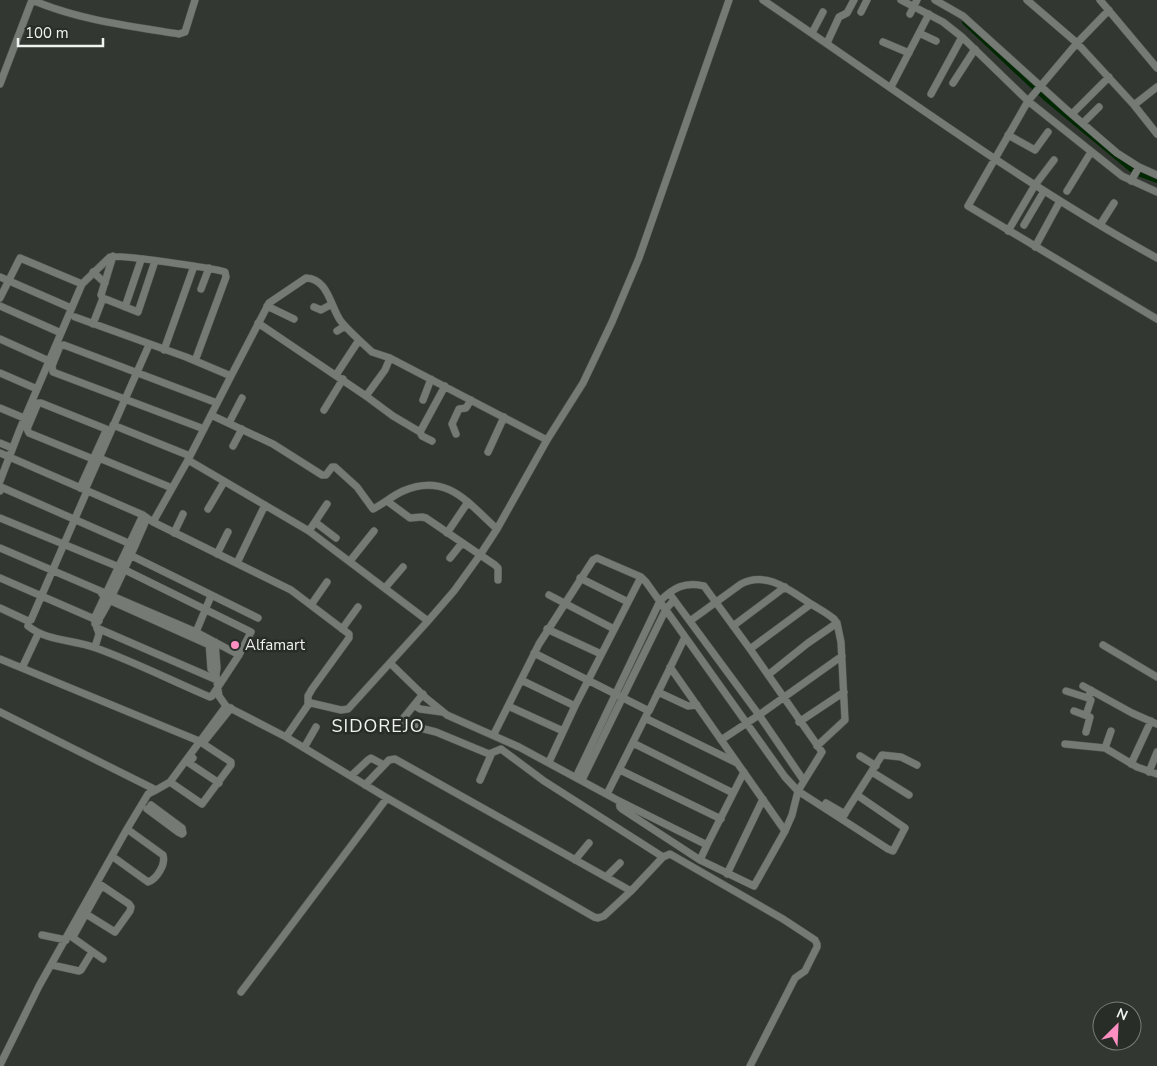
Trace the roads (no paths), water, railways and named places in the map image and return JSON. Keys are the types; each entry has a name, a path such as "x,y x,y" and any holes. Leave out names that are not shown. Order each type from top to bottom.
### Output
{"street":[{"path":"0,84 32,0 74,15 125,26 182,34 185,32 195,0"},
{"path":"308,705 314,703 341,710 348,709 454,591 498,527 547,440 583,383 612,322 654,218 729,0"},
{"path":"763,0 994,159 1060,201 1157,258"},
{"path":"827,43 839,17 847,13 854,0"},
{"path":"861,12 867,0"},
{"path":"901,0 915,4 962,37 1029,100 1122,176 1157,192"},
{"path":"935,0 963,16 1118,153 1138,168 1157,175"},
{"path":"1028,0 1077,43 1134,105 1157,134"},
{"path":"1100,0 1157,68"},
{"path":"910,14 915,4"},
{"path":"1109,10 1077,43 1029,100 968,206 1157,319"},
{"path":"812,33 823,12"},
{"path":"891,87 929,14"},
{"path":"919,33 936,41"},
{"path":"931,94 962,37"},
{"path":"883,42 909,53"},
{"path":"953,83 975,49"},
{"path":"1072,114 1109,77"},
{"path":"1134,105 1157,87"},
{"path":"1083,123 1099,107"},
{"path":"1008,135 1035,150 1048,132"},
{"path":"1066,191 1091,152"},
{"path":"1008,231 1035,185 1054,160"},
{"path":"1132,180 1138,168"},
{"path":"1024,225 1044,191"},
{"path":"1035,247 1060,201"},
{"path":"1100,225 1114,203"},
{"path":"93,324 103,298 101,294 113,256"},
{"path":"0,481 5,461 82,284 113,256 209,268 225,272 226,276 195,361"},
{"path":"0,298 20,258 82,284"},
{"path":"125,307 142,260"},
{"path":"103,298 138,311 155,261"},
{"path":"164,350 194,266"},
{"path":"201,289 209,268"},
{"path":"94,272 105,283"},
{"path":"0,277 71,308"},
{"path":"95,647 98,634 96,623 107,595 147,519 172,488 189,458 267,306 306,278 315,279 320,282 339,319 359,340 376,354 389,358 445,386 547,440"},
{"path":"314,307 320,310 332,304"},
{"path":"0,306 61,333"},
{"path":"267,306 294,319"},
{"path":"75,317 231,376"},
{"path":"258,323 336,374 387,412 420,432 422,436 432,442"},
{"path":"337,331 345,326"},
{"path":"0,339 48,361"},
{"path":"336,374 359,340"},
{"path":"0,608 30,620 74,519 96,458 148,344"},
{"path":"204,428 53,372 52,366 60,346 64,345 136,371 217,403"},
{"path":"365,395 385,370 389,358"},
{"path":"0,373 37,389"},
{"path":"324,410 343,379"},
{"path":"423,400 431,379"},
{"path":"420,432 445,386"},
{"path":"229,423 242,398"},
{"path":"456,434 452,424 459,409 466,408 471,400"},
{"path":"172,488 27,431 38,403 42,402 189,458 224,482 309,531 428,621"},
{"path":"0,408 24,418"},
{"path":"211,415 273,444 322,475 326,475 332,467 335,467 357,488 373,509 403,491 429,485 450,489 498,527"},
{"path":"488,452 504,417"},
{"path":"233,446 242,429"},
{"path":"0,443 12,448"},
{"path":"0,454 5,461 84,489 293,591 310,606 342,628 350,636 312,689 308,696 308,705 286,737"},
{"path":"208,509 224,482"},
{"path":"0,491 1,487 133,544"},
{"path":"387,500 406,516 426,518 480,555 498,568 498,580"},
{"path":"447,533 468,502"},
{"path":"309,531 327,504"},
{"path":"237,563 266,505"},
{"path":"174,533 184,514"},
{"path":"0,518 121,568 251,632 239,655 217,681 210,697 95,647 38,634 28,626"},
{"path":"315,522 336,538"},
{"path":"350,561 374,531"},
{"path":"217,554 228,532"},
{"path":"450,558 462,543"},
{"path":"0,548 239,655"},
{"path":"128,554 258,618"},
{"path":"494,734 547,629 580,578 593,560 598,558 641,577 748,723 768,754 801,786 888,849 895,850 905,828 857,795"},
{"path":"385,588 403,567"},
{"path":"549,762 575,706 641,577"},
{"path":"0,578 217,681"},
{"path":"580,578 628,602"},
{"path":"690,621 745,582 767,580 785,587 828,614 837,623 842,656 844,722 817,746"},
{"path":"310,606 327,582"},
{"path":"619,697 660,601 681,585 702,585 750,649 821,754 801,786 785,831 755,886 700,860 620,808 619,801"},
{"path":"733,626 785,587"},
{"path":"669,593 759,716 801,786"},
{"path":"549,595 614,629"},
{"path":"196,632 211,596"},
{"path":"579,778 619,697 666,609 674,600"},
{"path":"750,649 811,604"},
{"path":"342,628 358,607"},
{"path":"768,675 837,623"},
{"path":"547,629 601,654"},
{"path":"186,630 196,632 212,643 214,662 212,670 225,703 594,917 604,916 668,853 783,919 817,942 807,970 795,978 750,1066"},
{"path":"22,668 38,634"},
{"path":"607,794 685,637"},
{"path":"1103,645 1157,677"},
{"path":"534,653 649,711"},
{"path":"721,740 759,716 842,656"},
{"path":"0,659 201,742 231,762 219,783 202,804 171,783"},
{"path":"390,663 443,712 458,721 494,734 619,801 707,845"},
{"path":"670,667 785,831"},
{"path":"521,680 575,706"},
{"path":"1083,686 1154,723 1131,764"},
{"path":"1088,698 1091,690"},
{"path":"1066,691 1091,700 1086,715"},
{"path":"658,692 688,706 697,705"},
{"path":"799,722 844,692"},
{"path":"423,694 402,720 404,724 436,732 491,755"},
{"path":"145,809 148,794 171,783 188,764 225,703"},
{"path":"414,705 420,709 443,712"},
{"path":"508,706 563,731"},
{"path":"1074,710 1090,718 1086,732"},
{"path":"0,712 154,792"},
{"path":"645,718 738,763"},
{"path":"304,748 316,727"},
{"path":"1105,748 1111,731"},
{"path":"480,780 491,755 501,749 507,741"},
{"path":"171,783 201,742"},
{"path":"633,743 733,793"},
{"path":"1065,744 1105,748 1131,764 1157,774"},
{"path":"501,749 544,781 663,857"},
{"path":"1149,772 1157,752"},
{"path":"844,816 881,756 884,754 901,757 917,765"},
{"path":"860,756 909,795"},
{"path":"351,776 371,758 384,765"},
{"path":"365,785 384,765 392,758 395,758 631,891"},
{"path":"188,764 219,783"},
{"path":"620,770 721,819"},
{"path":"700,860 744,772"},
{"path":"0,1065 39,986 54,966 129,830 145,809 154,792"},
{"path":"241,992 388,798"},
{"path":"727,874 763,799"},
{"path":"145,809 182,828 182,834 178,832 145,809"},
{"path":"116,859 148,882 152,880 163,864 163,856 129,830"},
{"path":"69,938 86,914 99,884 116,859 129,830"},
{"path":"575,860 589,843"},
{"path":"606,877 620,863"},
{"path":"86,914 115,932 130,911 131,907 129,904 99,884"},
{"path":"42,935 69,938 102,960"},
{"path":"54,966 79,971 92,952"}],"waterway":[{"path":"965,22 1047,99 1135,172 1157,180"}],"place":[{"name":"Alfamart","path":"235,645"}],"district":[{"name":"SIDOREJO","path":"378,726"}]}
